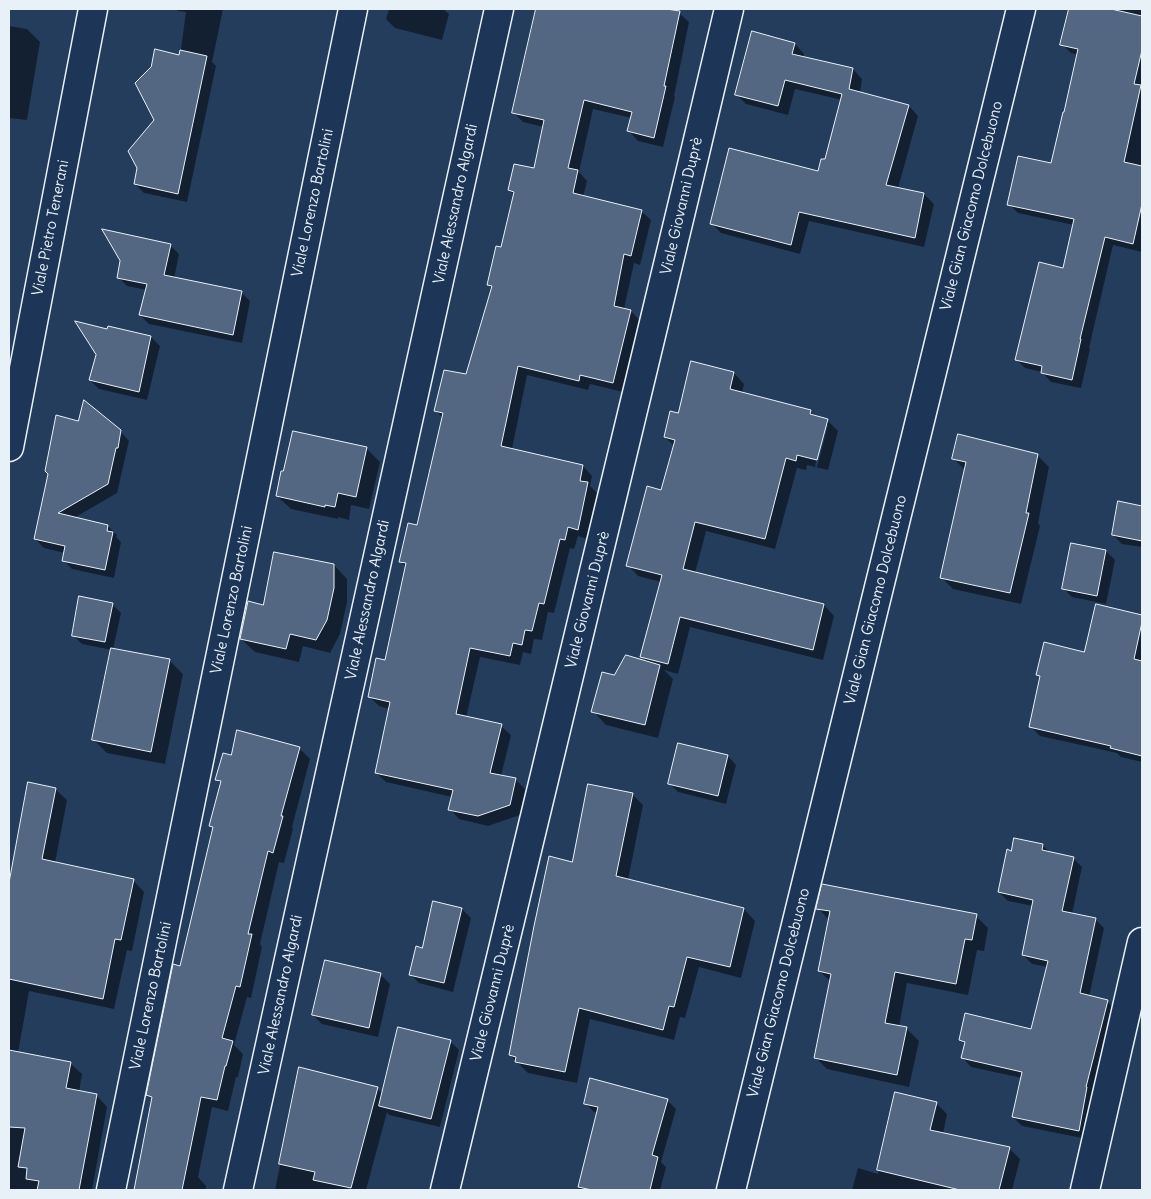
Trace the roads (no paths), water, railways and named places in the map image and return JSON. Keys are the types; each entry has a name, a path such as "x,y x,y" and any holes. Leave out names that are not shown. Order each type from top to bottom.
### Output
{"street":[{"name":"Viale Pietro Tenerani","path":"9,447 93,9"},
{"name":"Viale Lorenzo Bartolini","path":"112,1190 353,9"},
{"name":"Viale Alessandro Algardi","path":"238,1190 499,9"},
{"name":"Viale Giovanni Duprè","path":"445,1190 729,9"},
{"name":"Viale Gian Giacomo Dolcebuono","path":"731,1190 1020,9"},
{"path":"1085,1190 1142,942"}]}
